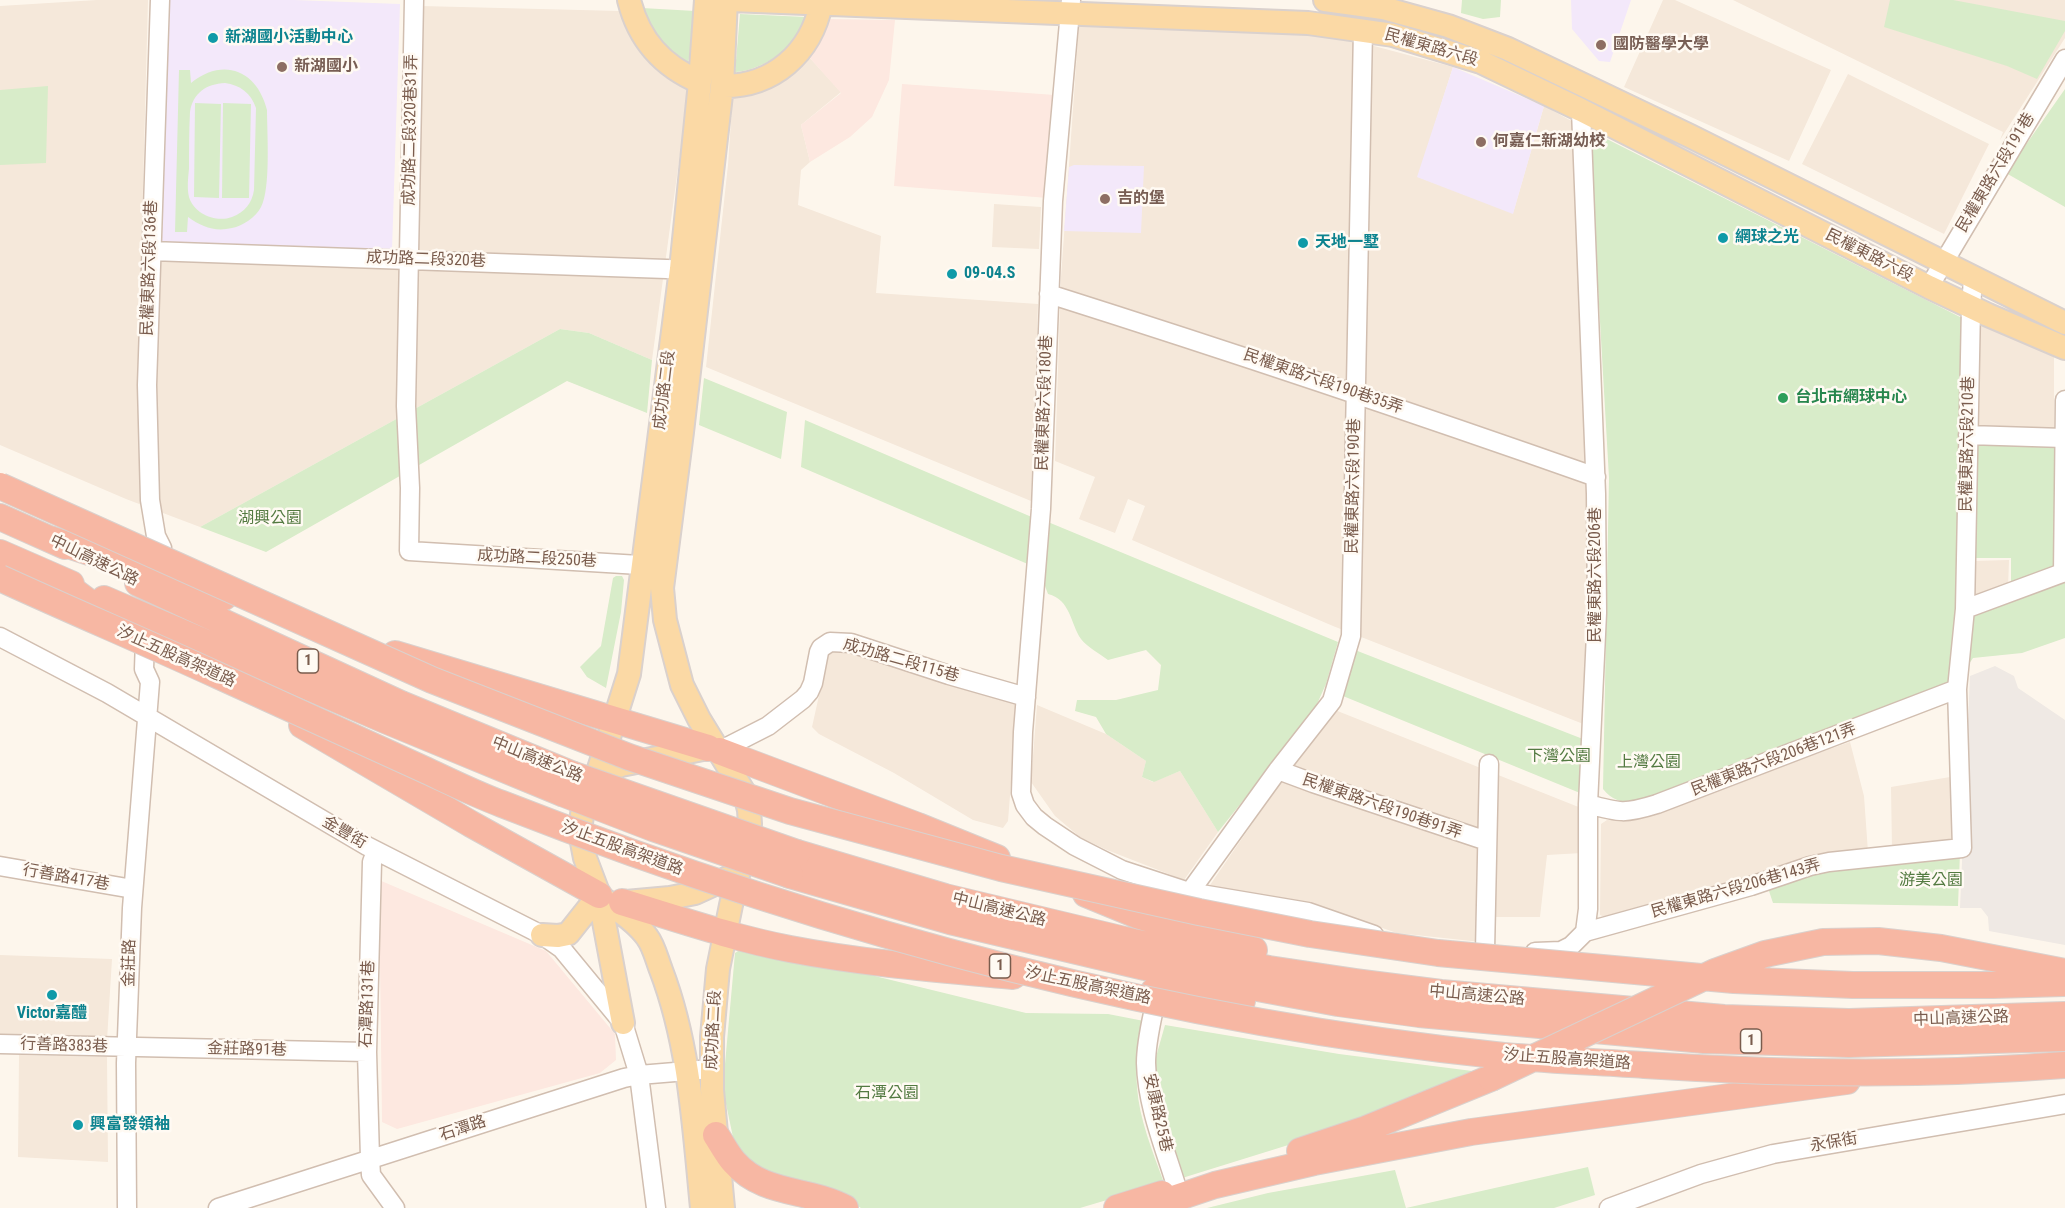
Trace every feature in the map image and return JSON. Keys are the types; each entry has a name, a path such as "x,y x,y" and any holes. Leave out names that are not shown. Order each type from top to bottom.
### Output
{"highway":[{"name":"1","path":"0,486 432,680 629,757 790,811 1001,868 1310,934 1438,953 1734,980 1853,985 1993,986 2065,983"},
{"name":"中山高速公路","path":"0,517 401,704 566,784"},
{"path":"50,539 408,658 713,750 918,826 1137,915 1233,945 1310,963 1356,982"},
{"name":"中山高速公路","path":"0,552 385,720 950,921 1145,967 1338,1003 1438,1017 1704,1040 1849,1044 2065,1038"},
{"path":"55,577 111,619 312,730 471,824 610,899 725,934 790,949 907,966 1288,1006 1338,1003"},
{"name":"汐止五股高架道路","path":"0,578 495,802 718,884 889,937 1072,984 1275,1024 1397,1043 1508,1056 1729,1070 1867,1074 2065,1065"},
{"name":"中山高速公路","path":"794,864 945,897 1110,937 1269,969 1441,993 1724,1018 1849,1022 2065,1015"},
{"path":"1117,1208 1302,1151 1432,1103 1491,1078 1716,972 1765,954 1823,942 1878,940 1941,948 2065,973"},
{"path":"1146,1208 1215,1185 1314,1162 1471,1132 1747,1093 2065,1054"},
{"path":"716,1135 733,1161 746,1174 762,1184 820,1197 845,1208"}],"main road":[{"path":"629,0 639,30 658,56 685,76 711,84 744,85 755,82 786,66 809,38 815,27 821,4"},
{"name":"成功路二段","path":"706,0 711,84"},
{"name":"成功路二段","path":"702,1208 687,1072 679,1027 668,989 648,938 610,899 585,858 580,832 583,806 597,775 629,674 654,566 691,269 711,84 726,0"},
{"name":"民權東路六段","path":"731,0 821,4 1071,7 1308,23 1393,35 1481,62 1581,110 1929,287 2065,348"},
{"name":"民權東路六段","path":"1325,0 1383,8 1448,26 1508,49 1690,136 2065,323"},
{"name":"成功路二段","path":"654,566 662,588 665,620 682,685 713,750 745,794 749,810 750,824 725,934 716,993 711,1069 723,1208"},
{"path":"597,775 621,765 713,750"},
{"name":"成功路二段","path":"610,899 670,898 695,893 730,877 744,853"},
{"path":"542,935 568,934 610,899"},
{"path":"610,899 623,1023"}],"street":[{"name":"民權東路六段136巷","path":"155,569 149,546 156,536 150,500 147,384 160,0"},
{"name":"成功路二段320巷31弄","path":"409,551 410,475 406,406 407,260 414,0"},
{"name":"民權東路六段180巷","path":"1071,7 1053,201 1041,509 1021,793 1025,805 1039,822 1085,852 1122,870 1189,892"},
{"name":"民權東路六段190巷","path":"1189,892 1278,770 1332,701 1351,636 1363,30"},
{"name":"民權東路六段191巷","path":"1929,287 2065,59"},
{"name":"民權東路六段206巷","path":"1581,110 1596,477 1597,613 1588,804 1588,909 1585,932"},
{"name":"成功路二段320巷","path":"151,251 691,269"},
{"name":"民權東路六段210巷","path":"1962,848 1957,689 1965,609 1973,279"},
{"name":"民權東路六段190巷35弄","path":"1049,294 1220,348 1596,477"},
{"path":"1965,609 2064,573 2065,400"},
{"path":"1968,435 2064,438"},
{"name":"成功路二段250巷","path":"409,551 654,566"},
{"name":"金豐街","path":"0,637 107,693 376,851 542,935 561,949 623,1023 639,1075 656,1208"},
{"name":"成功路二段115巷","path":"713,750 768,726 803,699 813,683 821,648 830,642 850,643 1026,697"},
{"path":"147,718 150,682 144,669 152,644"},
{"name":"民權東路六段206巷121弄","path":"1588,804 1612,811 1627,812 1657,804 1957,689"},
{"name":"金莊路","path":"127,1208 127,1048 133,889 147,718"},
{"path":"1485,951 1489,764"},
{"name":"民權東路六段190巷91弄","path":"1278,770 1487,841"},
{"name":"民權東路六段206巷143弄","path":"1585,932 1751,886 1810,866 1962,848"},
{"name":"石潭路131巷","path":"376,851 372,862 367,1053 370,1158 371,1175 395,1208"},
{"name":"行善路417巷","path":"0,866 133,889"},
{"path":"1173,916 1189,892 1308,912 1391,941 1485,951 1561,951 1571,946 1585,932"},
{"name":"安康路25巷","path":"1155,1004 1147,1044 1146,1064 1155,1117 1176,1185"},
{"name":"行善路383巷","path":"0,1044 127,1048"},
{"name":"金莊路91巷","path":"127,1048 367,1053"},
{"name":"石潭路","path":"218,1208 609,1082 639,1075 711,1069"},
{"name":"永保街","path":"1609,1208 1701,1174 1773,1154 2065,1104"}],"shaded area":[{"path":"97,0 148,0 141,260 417,267 421,6 620,11 645,57 665,77 677,84 689,87 652,360 589,333 560,329 200,527 126,499 0,445 0,6"},
{"name":"新湖國小","path":"168,0 294,0 400,4 392,250 162,242"},
{"name":"國防醫學大學","path":"1571,0 1631,0 1610,62 1599,61 1572,29"},
{"path":"1663,0 1675,0 1831,70 1789,161 1624,87"},
{"path":"1733,0 2065,0 2065,38 2000,140 2003,132"},
{"path":"828,19 895,20 889,80 872,117 850,137 810,162 801,125 841,93 808,56"},
{"path":"1079,25 1304,34 1359,42 1453,67 1418,177 1513,213 1544,106 1577,124 1595,458 1591,727 1333,626 1132,540 1145,506 1128,499 1115,533 1079,519 1095,477 1055,461 1061,277"},
{"path":"808,56 841,92 801,125 810,162 801,170 798,205 881,236 876,293 1038,304 1031,501 706,367 728,165 733,92"},
{"name":"何嘉仁新湖幼校","path":"1453,67 1544,106 1513,214 1417,177"},
{"path":"1848,74 1989,144 1944,234 1802,164"},
{"path":"902,84 1055,95 1048,198 894,186"},
{"name":"吉的堡","path":"1074,165 1144,166 1141,233 1064,231 1069,167"},
{"path":"994,204 1041,207 1039,249 992,247"},
{"path":"1977,322 2054,357 2054,430 1975,427"},
{"path":"2009,560 2008,589 1972,603 1973,561"},
{"path":"841,648 1011,700 1017,706 1008,821 1003,828 973,820 894,773 819,734 812,727 828,655"},
{"path":"1995,666 2014,676 2018,688 2065,720 2065,945 1989,931 1988,917 1981,908 1960,908 1970,676"},
{"path":"1037,705 1106,734 1146,761 1142,777 1153,782 1180,771 1218,832 1184,880 1080,837 1055,816 1031,782"},
{"path":"1335,710 1581,808 1582,853 1547,855 1540,917 1485,917 1481,942 1397,933 1306,902 1208,888 1320,725"},
{"path":"1850,742 1864,796 1868,852 1612,920 1600,915 1601,824 1607,820 1625,821"},
{"path":"1956,776 1957,842 1892,850 1891,787"},
{"path":"379,880 546,951 615,1034 616,1060 600,1073 397,1129 382,1122"},
{"name":"Victor嘉醴","path":"0,955 112,959 107,1040 0,1036"},
{"name":"興富發領袖","path":"19,1055 107,1057 108,1162 18,1157"}],"green space":[{"path":"1462,0 1501,0 1500,17 1483,19 1461,13"},
{"path":"1890,0 1953,0 2065,21 2065,31 2037,79 2007,66 1884,27"},
{"path":"642,8 695,11 688,65 660,41"},
{"path":"740,14 806,17 787,48 766,63 735,72"},
{"path":"179,70 190,70 191,83 215,71 237,72 247,77 255,85 267,110 267,174 261,207 253,218 236,227 214,229 198,224 188,217 187,232 175,232","holes":["230,84 248,94 256,108 254,190 252,199 244,210 232,217 219,219 206,216 196,208 189,197 190,112 194,100 201,91 212,85"]},
{"path":"48,86 46,163 0,165 0,90"},
{"path":"2065,89 2065,207 2006,173"},
{"path":"195,103 221,104 219,198 194,197"},
{"path":"223,103 251,104 249,198 222,198"},
{"name":"台北市網球中心","path":"1589,130 1962,318 1959,617 2065,578 2065,638 2022,653 1973,658 1955,685 1635,803 1617,800 1606,793 1603,789 1609,478"},
{"name":"湖興公園","path":"560,329 589,333 652,360 647,413 567,381 266,552 200,527"},
{"path":"704,378 787,412 781,459 699,425"},
{"path":"805,420 1034,518 1030,565 801,467"},
{"path":"1975,440 2056,442 2055,570 2011,587 2011,558 1973,558"},
{"path":"1048,522 1338,642 1326,684 1313,713 1218,832 1180,771 1154,782 1142,777 1146,761 1106,734 1096,717 1075,711 1077,700 1116,700 1158,690 1161,665 1146,650 1108,660 1081,639 1066,607 1056,597 1048,594 1045,586"},
{"path":"622,576 624,580 621,612 606,688 587,677 580,667 601,646 613,578"},
{"name":"下灣公園","path":"1355,650 1588,741 1580,793 1343,696"},
{"name":"游美公園","path":"1960,852 1958,906 1773,903 1767,885 1817,868"},
{"name":"石潭公園","path":"748,945 1026,1013 1108,1014 1144,1021 1137,1062 1138,1099 1147,1135 1164,1183 1080,1208 861,1208 847,1199 752,1168 734,1142 725,1099 725,1064 735,953"},
{"path":"1165,1025 1339,1054 1480,1072 1298,1142 1179,1179 1162,1120 1154,1064"},
{"path":"1588,1167 1595,1195 1554,1208 1406,1208"},
{"path":"1395,1170 1406,1208 1207,1208 1268,1193"}],"place":[{"name":"新湖國小活動中心","path":"213,38"},
{"name":"國防醫學大學","path":"1601,45"},
{"name":"新湖國小","path":"282,67"},
{"name":"何嘉仁新湖幼校","path":"1481,142"},
{"name":"吉的堡","path":"1105,199"},
{"name":"網球之光","path":"1723,238"},
{"name":"天地一墅","path":"1303,243"},
{"name":"09-04.S","path":"952,274"},
{"name":"台北市網球中心","path":"1783,398"},
{"name":"Victor嘉醴","path":"52,995"},
{"name":"興富發領袖","path":"78,1125"}],"park label":[{"name":"上灣公園","path":"1649,763"}]}
